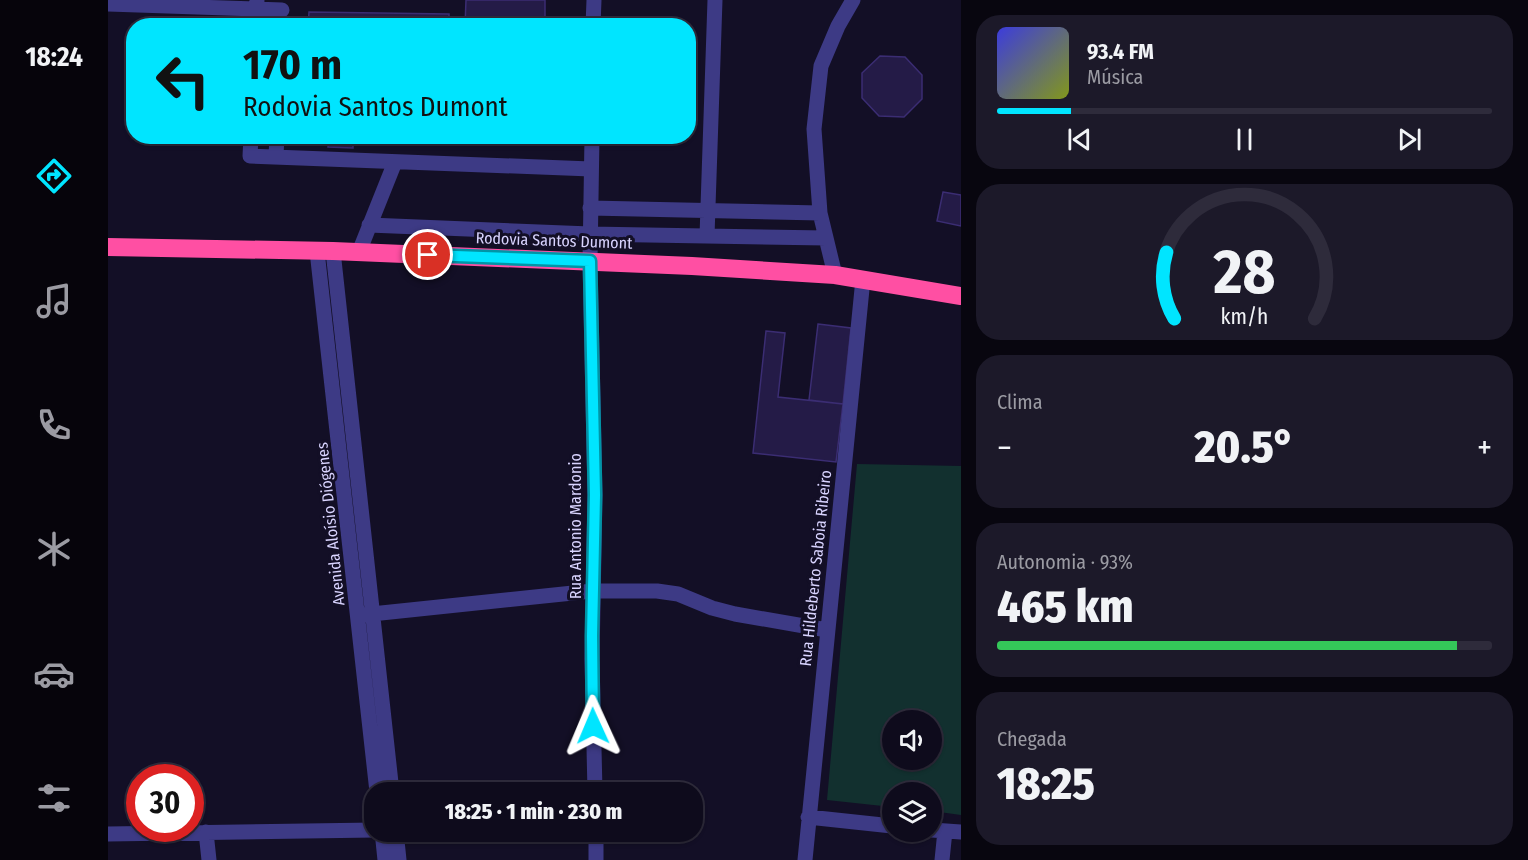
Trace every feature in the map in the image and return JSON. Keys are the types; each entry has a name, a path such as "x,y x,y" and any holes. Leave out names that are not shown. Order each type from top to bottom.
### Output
{"highway":[{"name":"Rodovia Santos Dumont","path":"108,247 359,252 590,261 835,275 961,296"}],"street":[{"path":"593,18 594,0"},
{"path":"707,236 715,0"},
{"path":"835,275 820,213 814,129 821,66 838,26 853,0"},
{"path":"108,4 282,5"},
{"path":"251,144 250,156 591,169"},
{"path":"276,156 277,144"},
{"name":"Rua Antonio Mardonio","path":"592,144 590,261 595,495 592,591 595,782"},
{"path":"359,252 395,162"},
{"path":"590,208 820,213"},
{"path":"369,225 590,234 826,238"},
{"name":"Avenida Aloísio Diógenes","path":"325,251 365,614 390,782"},
{"name":"Rua Hildeberto Saboia Ribeiro","path":"804,860 863,279"},
{"path":"365,614 592,591 657,591 678,594 712,608 735,614 827,630"},
{"name":"Avenida Aloísio Diógenes","path":"365,614 376,782"},
{"path":"808,817 882,825"},
{"path":"108,834 364,830"},
{"path":"942,831 961,832"},
{"path":"206,832 209,860"},
{"path":"383,842 384,860"},
{"path":"397,842 399,860"},
{"path":"596,842 596,860"},
{"path":"940,842 942,860"}],"green space":[{"path":"857,464 961,466 961,815 942,812 942,782 882,782 882,806 827,800"}],"building":[{"path":"466,0 545,0 545,18 465,18"},
{"path":"309,12 449,14 449,18 309,18"},
{"path":"880,56 905,57 922,75 922,99 904,117 879,116 862,98 862,73"},
{"path":"328,144 353,144 353,148 328,147"},
{"path":"943,192 961,195 961,226 937,221"},
{"path":"818,324 851,328 843,404 809,400"},
{"path":"766,331 785,333 778,397 843,404 836,462 753,453"}],"route":[{"path":"428,255 590,261 595,495 592,591 593,726"}]}
